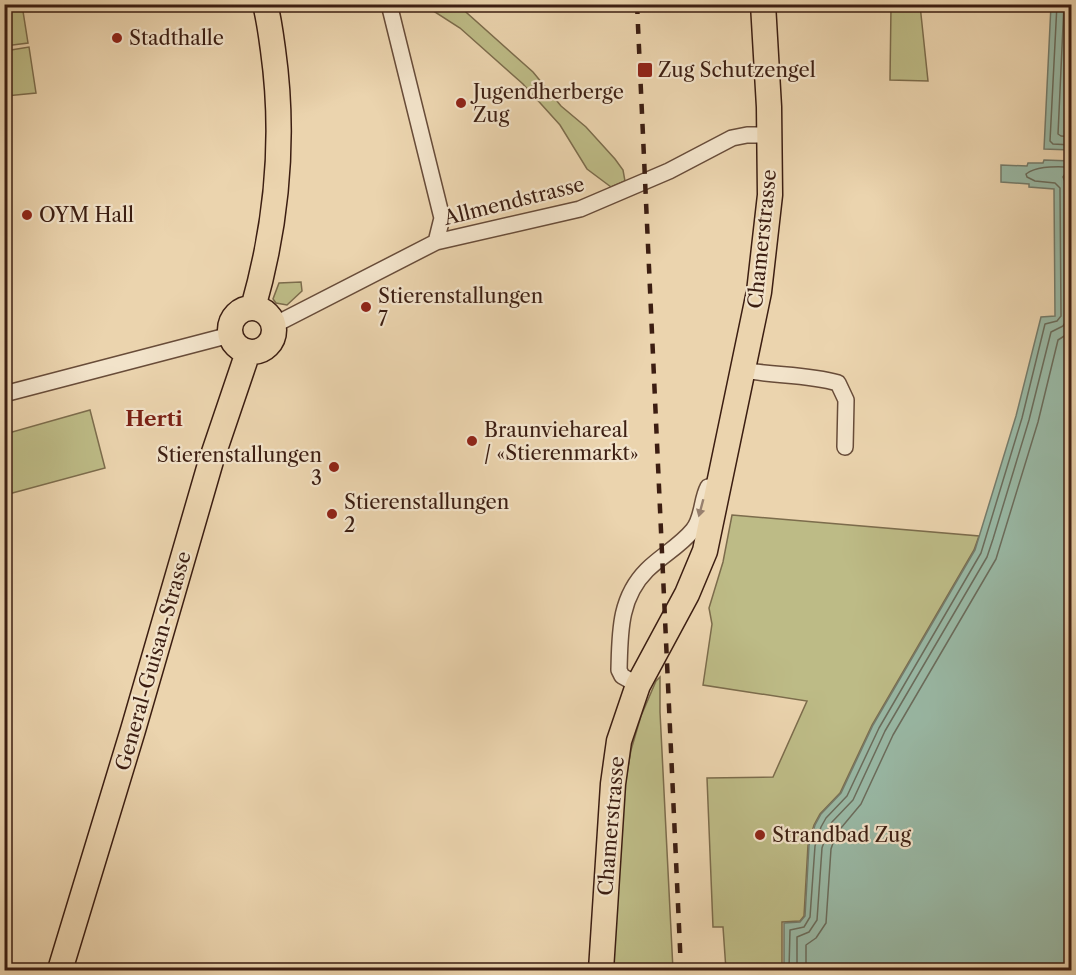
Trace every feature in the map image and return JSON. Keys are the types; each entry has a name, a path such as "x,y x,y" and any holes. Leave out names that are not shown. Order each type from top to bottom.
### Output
{"main road":[{"path":"253,308 272,230 279,152 279,103 266,4"},
{"name":"Chamerstrasse","path":"601,970 612,784 619,741 638,685 687,594 705,551 752,332 763,265 770,195 770,135 763,4"},
{"path":"248,308 267,314 273,323 273,336 266,347 255,352 248,352 236,346 230,334 231,323 237,313 248,308"},
{"name":"General-Guisan-Strasse","path":"60,970 211,461 248,352"}],"street":[{"path":"389,4 442,218 436,242"},
{"name":"Allmendstrasse","path":"273,323 436,242 580,209 669,171 732,138 747,135 770,135"},
{"path":"4,394 230,334"},
{"path":"743,370 818,377 838,383 846,400 845,447"},
{"name":"Chamerstrasse","path":"638,685 622,675 619,670 620,624 628,596 646,571 692,532 698,524 706,489 721,469"}],"shaded area":[{"path":"4,5 22,5 28,43 5,46"},
{"path":"424,5 458,5 533,72 561,106 586,127 623,170 625,181 611,187 587,169 560,125 523,84 460,28"},
{"path":"920,5 928,81 890,80 891,7"},
{"path":"29,47 36,93 6,96 5,51"},
{"path":"301,282 302,291 287,305 276,303 273,299 279,283"},
{"path":"90,410 105,468 5,495 5,434"},
{"path":"732,515 979,536 974,550 872,725 840,793 820,814 814,825 808,845 804,916 800,921 782,922 782,970 726,970 723,927 713,927 707,778 773,777 807,701 703,685 712,624 709,608 723,562"},
{"path":"660,677 673,970 612,970 623,796 631,750 641,716 656,681"}],"water":[{"path":"1051,5 1071,5 1071,150 1044,149"},
{"path":"1044,160 1072,161 1071,970 784,970 784,923 800,922 805,916 809,845 815,825 821,814 841,793 873,725 975,550 1016,416 1041,317 1055,316 1054,189 1001,182 1001,165 1027,166 1028,163 1043,163"}],"railway":[{"path":"637,4 681,970"}],"place":[{"name":"Stadthalle","path":"117,38"},
{"name":"Zug Schutzengel","path":"645,70"},
{"name":"Jugendherberge Zug","path":"461,103"},
{"name":"OYM Hall","path":"27,215"},
{"name":"Stierenstallungen 7","path":"366,307"},
{"name":"Braunviehareal / «Stierenmarkt»","path":"472,441"},
{"name":"Stierenstallungen 3","path":"334,467"},
{"name":"Stierenstallungen 2","path":"332,514"},
{"name":"Strandbad Zug","path":"760,835"}],"district":[{"name":"Herti","path":"154,419"}]}
